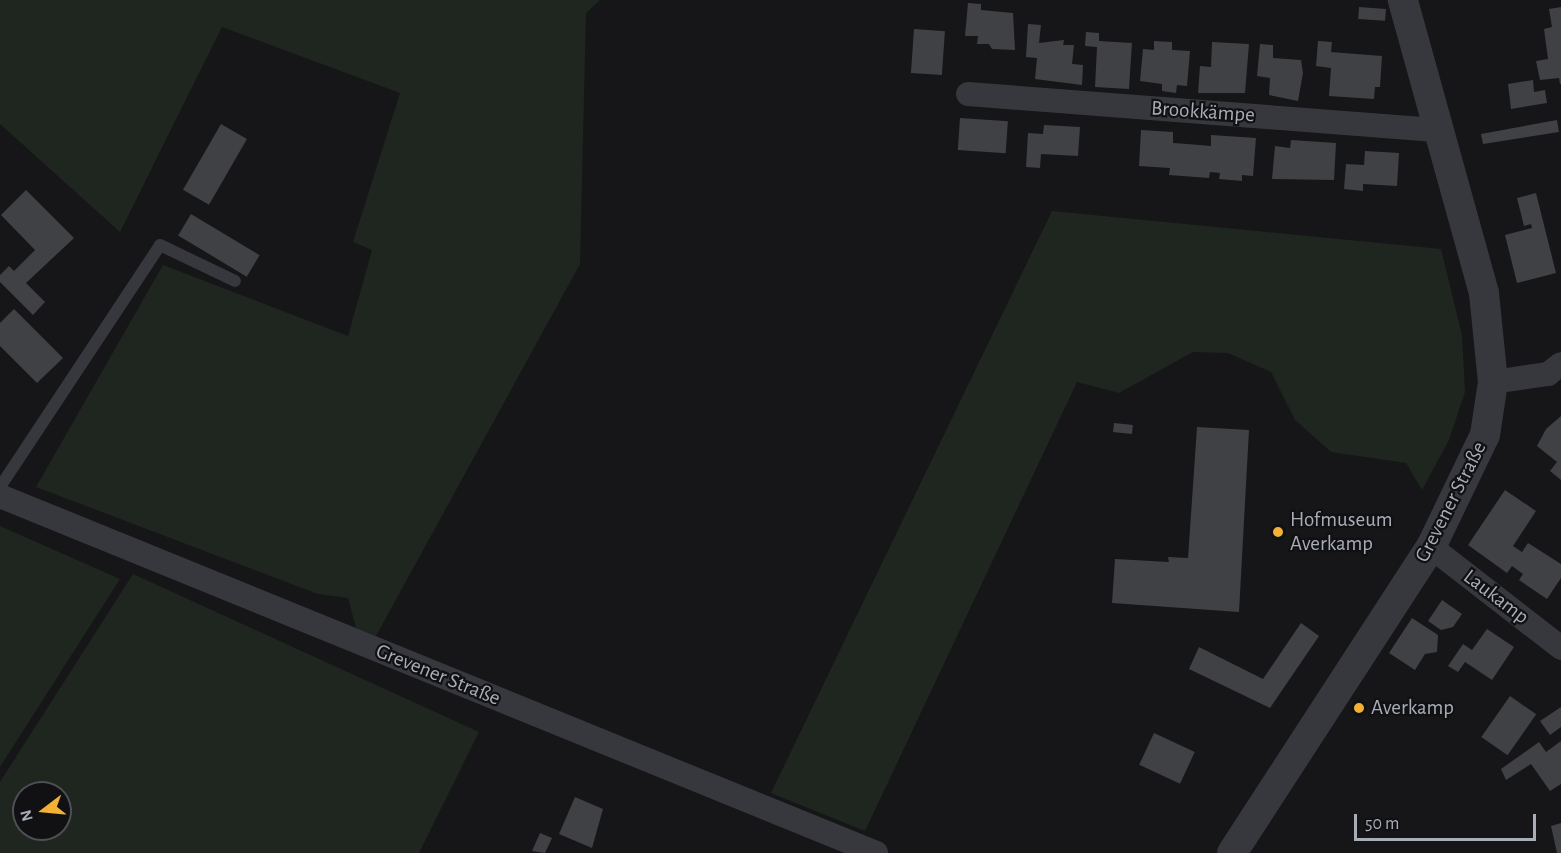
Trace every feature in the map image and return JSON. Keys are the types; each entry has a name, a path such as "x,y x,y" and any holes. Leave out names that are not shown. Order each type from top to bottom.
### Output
{"street":[{"name":"Grevener Straße","path":"1232,853 1431,547 1466,482 1485,435 1493,382 1484,293 1403,0"},
{"name":"Brookkämpe","path":"968,94 1439,130"},
{"path":"1493,382 1548,374 1561,364"},
{"name":"Grevener Straße","path":"0,496 876,853"},
{"name":"Laukamp","path":"1431,547 1561,648"}],"lane":[{"path":"0,487 160,245 235,281"}],"shaded area":[{"path":"0,0 600,0 586,13 580,264 376,636 356,628 348,598 318,594 36,487 163,265 348,336 372,250 353,242 400,93 222,27 120,232 0,124"},
{"path":"1052,211 1441,249 1462,335 1465,392 1449,440 1422,490 1406,463 1331,452 1295,420 1271,372 1228,353 1193,352 1119,393 1077,382 865,831 771,793"},
{"path":"0,526 120,579 0,767"},
{"path":"133,574 479,732 419,853 0,853 0,782"}],"building":[{"path":"968,3 981,4 981,10 1013,13 1015,50 992,49 989,44 977,44 978,36 965,36"},
{"path":"1359,7 1386,9 1385,21 1358,19"},
{"path":"1561,7 1560,84 1559,78 1540,80 1536,61 1548,59 1544,29 1552,27 1549,9"},
{"path":"1028,24 1041,25 1039,43 1064,40 1063,45 1074,45 1072,64 1083,65 1082,85 1035,79 1037,58 1026,57"},
{"path":"914,29 945,31 942,75 911,73"},
{"path":"1086,32 1099,33 1099,41 1132,43 1129,89 1095,87 1097,47 1085,46"},
{"path":"1154,41 1172,42 1172,50 1190,51 1187,86 1177,85 1176,93 1162,91 1162,84 1140,81 1143,49 1154,50"},
{"path":"1318,41 1332,42 1331,52 1382,56 1380,87 1375,87 1374,99 1329,96 1331,68 1316,66"},
{"path":"1212,42 1249,44 1245,93 1198,93 1200,66 1211,67"},
{"path":"1260,44 1273,45 1273,58 1301,60 1303,73 1298,101 1269,95 1270,78 1257,76"},
{"path":"1533,80 1534,92 1545,90 1547,103 1511,109 1508,84"},
{"path":"960,118 1008,121 1006,153 958,150"},
{"path":"1557,120 1559,132 1483,144 1481,134"},
{"path":"221,124 247,139 209,205 183,190"},
{"path":"1044,125 1080,127 1078,156 1041,154 1040,168 1026,167 1028,133 1043,134"},
{"path":"1141,130 1173,132 1173,143 1211,146 1211,135 1256,138 1253,176 1242,175 1242,181 1219,179 1220,173 1210,172 1209,178 1169,175 1170,168 1139,166"},
{"path":"1291,140 1336,143 1334,180 1272,179 1275,146 1290,148"},
{"path":"1365,151 1399,153 1397,186 1363,184 1363,191 1344,189 1346,164 1364,165"},
{"path":"26,190 74,238 26,283 45,302 33,315 0,282 0,275 9,266 14,271 35,250 1,215"},
{"path":"1536,193 1556,273 1517,283 1505,235 1532,228 1531,224 1524,226 1517,198"},
{"path":"191,214 260,255 247,277 178,235"},
{"path":"14,309 63,358 37,383 0,346 0,323"},
{"path":"1561,416 1561,480 1550,471 1557,462 1537,446 1546,429"},
{"path":"1114,423 1133,425 1132,434 1113,432"},
{"path":"1197,427 1249,430 1239,612 1112,603 1115,559 1169,562 1168,557 1188,558"},
{"path":"1505,490 1536,511 1513,546 1522,552 1528,543 1561,564 1561,578 1547,599 1519,580 1523,574 1512,566 1507,573 1468,545"},
{"path":"1442,600 1462,614 1453,627 1441,630 1428,621"},
{"path":"1412,618 1438,635 1437,652 1425,654 1415,670 1389,653"},
{"path":"1301,623 1319,636 1270,708 1189,669 1199,647 1263,679"},
{"path":"1487,629 1514,647 1492,680 1465,662 1458,672 1448,666 1463,644 1472,650"},
{"path":"1510,696 1536,714 1508,755 1481,737"},
{"path":"1561,707 1561,727 1550,735 1540,721"},
{"path":"1154,733 1195,752 1180,784 1139,765"},
{"path":"1561,741 1561,784 1550,791 1531,764 1506,780 1501,769 1539,742 1546,752"},
{"path":"575,797 603,809 592,848 559,834"},
{"path":"1561,823 1561,853 1557,853 1551,826"},
{"path":"540,833 552,838 545,853 532,851"}],"place":[{"name":"Hofmuseum Averkamp","path":"1278,532"},
{"name":"Averkamp","path":"1359,708"}]}
